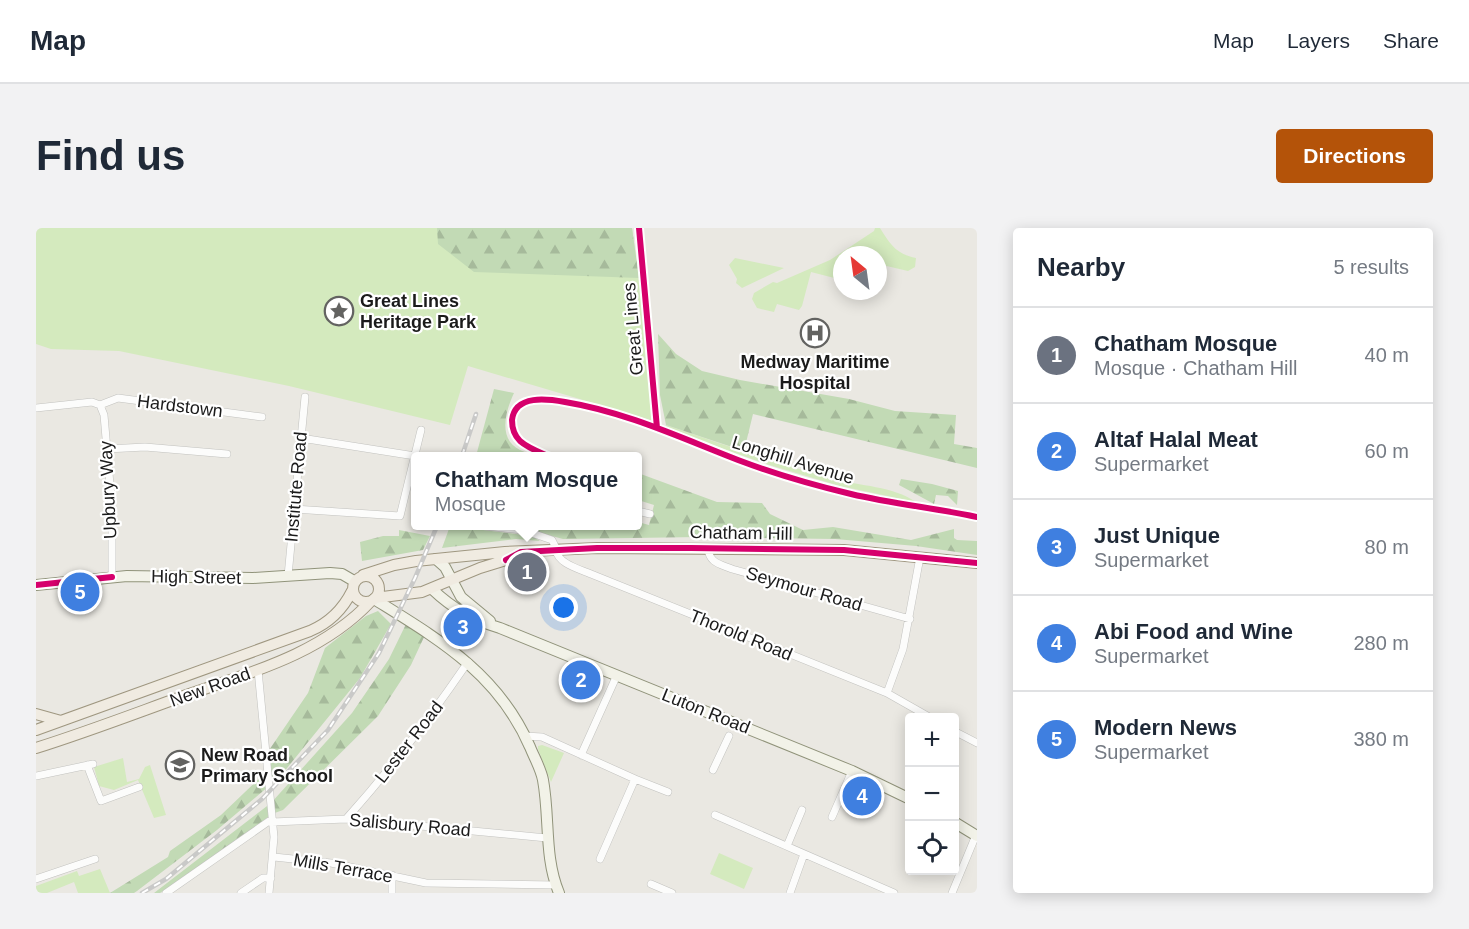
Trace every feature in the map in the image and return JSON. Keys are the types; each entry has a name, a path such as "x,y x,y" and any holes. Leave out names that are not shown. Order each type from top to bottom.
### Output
{"main road":[{"name":"Chatham Hill","path":"357,582 404,563 505,552 606,548 844,550 977,563"},
{"name":"Chatham Hill","path":"373,599 432,589 480,567 506,560 521,552"},
{"path":"373,577 378,584 378,592 373,599 359,600 357,582 373,577"},
{"name":"New Road","path":"36,730 316,628 337,613 357,582"},
{"name":"New Road","path":"37,748 258,670 308,649 354,618 373,599"},
{"path":"36,714 61,721"}],"street":[{"name":"Institute Road","path":"288,576 305,397"},
{"name":"Hardstown","path":"36,408 94,402 100,405 118,398 262,417"},
{"name":"Longhill Avenue","path":"540,452 517,438 512,422 519,407 530,400 548,399 605,411 643,423 741,461 828,488 874,500 977,517"},
{"name":"Upbury Way","path":"100,405 104,412 112,508 112,577"},
{"path":"416,452 421,430"},
{"path":"301,438 411,455"},
{"path":"107,449 145,447 227,454"},
{"path":"294,509 400,516 411,472"},
{"path":"642,512 650,514"},
{"name":"Thorold Road","path":"523,530 552,540 557,556 591,574 887,693 924,713"},
{"name":"Seymour Road","path":"708,548 712,560 725,566 910,620"},
{"path":"887,693 903,649 910,620 920,556"},
{"name":"Luton Road","path":"436,559 445,567 463,599 500,628"},
{"name":"High Street","path":"36,585 112,577 253,578 338,573 357,582"},
{"name":"Luton Road","path":"432,589 448,604 481,622 852,771 905,797"},
{"path":"373,599 418,626 468,662 489,682 525,736 543,780 547,838 557,889"},
{"name":"Lester Road","path":"346,819 429,721 468,662"},
{"path":"258,670 274,857 269,893"},
{"path":"581,755 617,675"},
{"path":"959,734 977,743"},
{"path":"525,736 542,737 668,792"},
{"path":"713,770 729,736"},
{"path":"36,776 90,764 101,801 139,787"},
{"path":"831,817 852,771"},
{"path":"600,859 635,779"},
{"path":"787,846 802,810"},
{"path":"715,815 894,893"},
{"name":"Salisbury Road","path":"272,820 346,819 547,838"},
{"path":"166,893 272,820"},
{"path":"952,893 976,836 959,825"},
{"path":"790,893 804,854"},
{"name":"Mills Terrace","path":"274,857 331,863 426,883 557,889"},
{"path":"36,879 95,858"},
{"path":"392,875 392,893"},
{"path":"241,893 263,878 272,878"},
{"path":"651,884 672,893"},
{"path":"462,885 462,893"}],"green space":[{"name":"Great Lines Heritage Park","path":"36,228 632,228 654,421 468,366 450,425 289,386 119,351 51,349 36,344"},
{"path":"437,228 632,228 639,278 474,272 438,244"},
{"path":"875,228 880,228 898,251 916,258 915,267 908,271 887,266 887,246 851,246"},
{"path":"735,258 784,268 742,288 736,283 737,279 729,265"},
{"path":"833,258 833,278 811,272 799,310 777,304 774,312 757,308 752,299 754,293 773,282 777,283"},
{"path":"658,334 676,354 702,371 849,399 895,411 956,415 954,444 977,448 977,468 753,414 744,451 666,425 660,395"},
{"path":"494,389 514,393 506,416 506,432 513,445 525,452 477,452"},
{"path":"666,425 833,479 897,493 916,502 840,486 766,464 665,428"},
{"path":"642,474 717,502 762,503 770,514 803,530 833,527 911,540 954,529 954,538 957,540 977,541 977,555 916,546 835,539 700,537 563,539 533,531 642,530 642,523 649,525 654,505 642,501"},
{"path":"901,479 958,491 957,505 948,496 936,495 934,504 899,485"},
{"path":"399,530 430,536 423,550 362,561 360,542 383,536 399,536"},
{"path":"449,530 483,530 532,536 540,541 516,539 442,548"},
{"path":"378,611 391,624 360,678 283,773 268,781 269,786 217,830 137,891 110,893 168,857 170,851 221,815 267,771 265,756 308,693 325,648 366,616"},
{"path":"407,622 425,635 411,665 378,716 283,810 272,814 160,893 154,893 271,803 352,713 389,659"},
{"path":"542,745 564,753 551,782 538,749 538,746"},
{"path":"123,758 127,782 139,779 145,767 150,765 166,815 154,818 138,780 114,790 99,786 94,767"},
{"path":"719,853 753,868 744,889 710,874"},
{"path":"100,869 110,893 78,893 74,882 47,893 36,893 36,886 77,871 79,876"}],"railway":[{"path":"463,452 476,414"},
{"path":"142,893 166,879 262,799 328,730 379,653 435,530"}],"cycle path":[{"name":"Great Lines","path":"639,228 657,428"},
{"path":"539,452 518,439 512,420 514,412 519,406 533,400 565,402 632,419 752,465 808,483 837,491 977,517"},
{"path":"506,560 521,552 597,548 691,548 844,550 977,563"},
{"path":"36,585 112,577"}],"place":[{"name":"Great Lines Heritage Park","path":"339,311"},
{"name":"Medway Maritime Hospital","path":"815,333"},
{"name":"Chatham Mosque","path":"527,572"},
{"name":"Modern News","path":"80,592"},
{"name":"Just Unique","path":"463,627"},
{"name":"Altaf Halal Meat","path":"581,680"},
{"name":"New Road Primary School","path":"180,765"},
{"name":"Abi Food and Wine","path":"862,796"}]}
